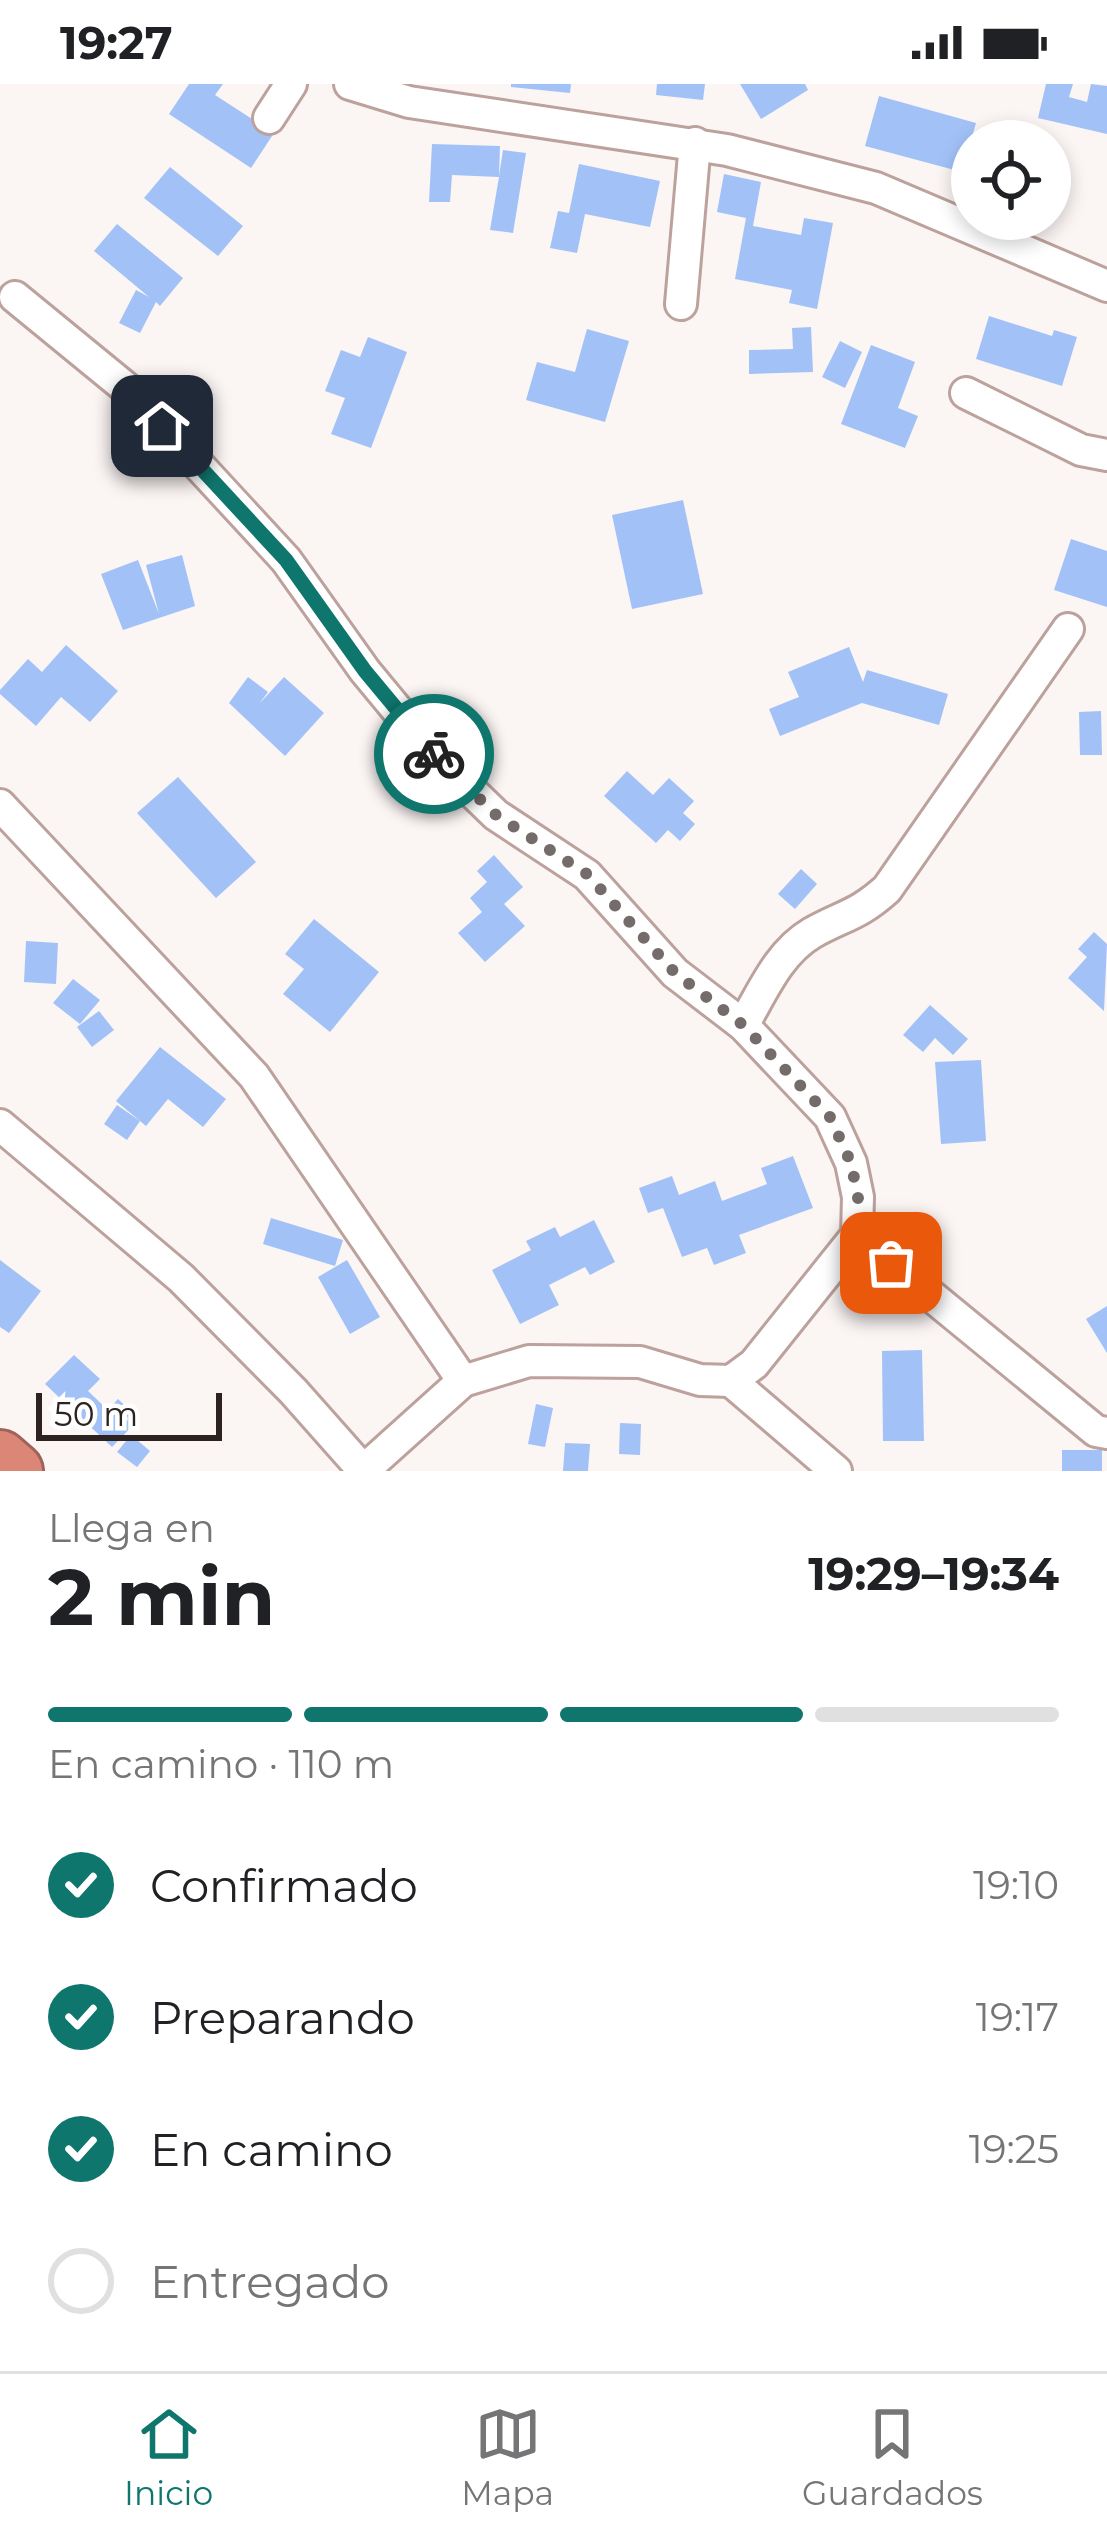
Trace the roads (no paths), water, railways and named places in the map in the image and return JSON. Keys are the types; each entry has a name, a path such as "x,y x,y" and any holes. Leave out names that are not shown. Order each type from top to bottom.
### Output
{"highway":[{"path":"0,1458 15,1471"}],"street":[{"path":"268,118 291,84"},
{"path":"350,84 695,143 876,188 1107,286"},
{"path":"681,304 695,143"},
{"path":"15,297 131,392 286,560 365,671 437,758 496,815 587,874 675,973 743,1025 830,1117 851,1163 858,1197 857,1235 754,1364 731,1382"},
{"path":"966,393 1081,450 1107,455"},
{"path":"743,1025 782,958 810,934 861,912 887,889 1068,629"},
{"path":"0,805 254,1076 463,1381"},
{"path":"0,1125 181,1278 363,1471 463,1381 529,1361 640,1362 700,1380 731,1382 836,1471"},
{"path":"857,1235 1096,1431 1107,1432"}]}
